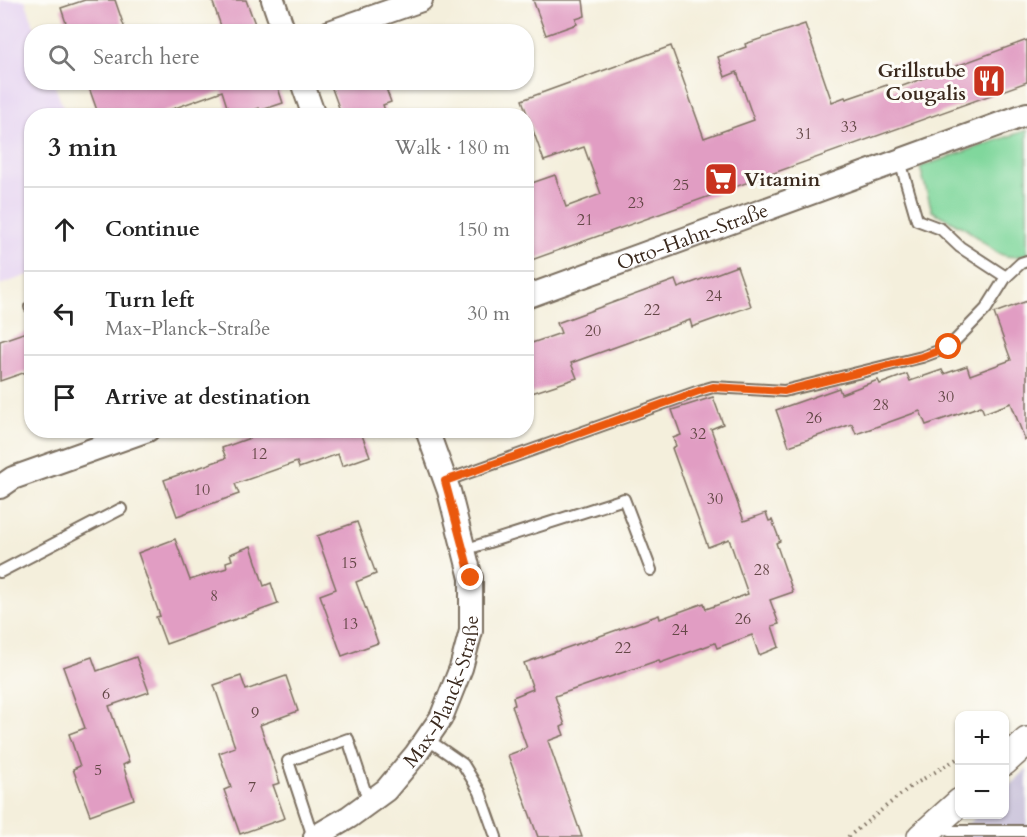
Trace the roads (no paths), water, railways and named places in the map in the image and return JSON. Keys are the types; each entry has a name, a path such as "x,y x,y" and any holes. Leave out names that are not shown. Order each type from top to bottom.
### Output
{"street":[{"path":"273,0 281,24"},
{"path":"353,24 421,0"},
{"path":"304,90 308,108"},
{"name":"Otto-Hahn-Straße","path":"534,294 1027,114"},
{"path":"0,487 13,478 126,438"},
{"name":"Max-Planck-Straße","path":"314,837 350,817 386,790 441,718 461,668 471,631 471,578 445,481 430,438"},
{"path":"1009,758 1027,741"},
{"path":"937,834 955,809"}],"lane":[{"path":"900,161 917,220 941,229 960,247 1006,277"},
{"path":"445,481 713,387 784,391 931,354 949,347 986,309 1006,277 1021,263 1027,261"},
{"path":"464,550 624,499 651,570"},
{"path":"0,572 121,509"},
{"path":"314,837 288,761 348,739 369,803"},
{"path":"426,739 463,764 480,792 496,837"},
{"path":"937,834 1027,831"}],"place":[{"name":"Grillstube Cougalis","path":"989,81"},
{"name":"Vitamin","path":"721,179"}]}
